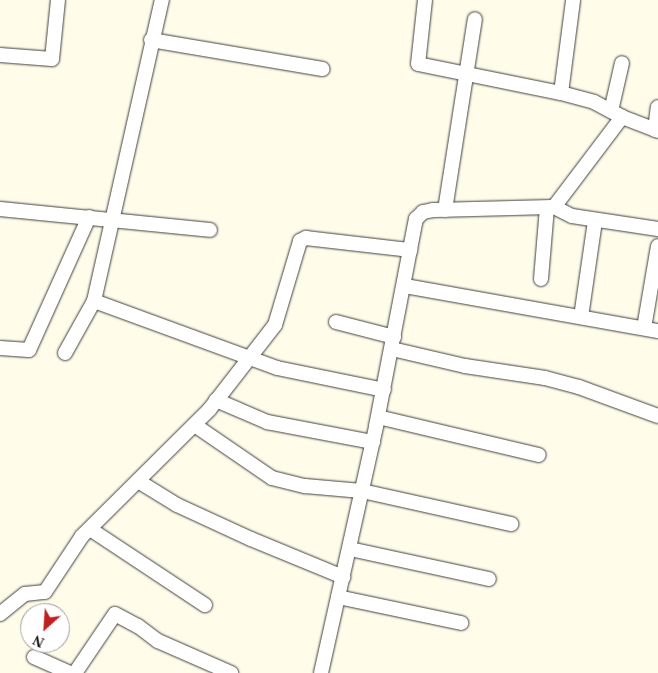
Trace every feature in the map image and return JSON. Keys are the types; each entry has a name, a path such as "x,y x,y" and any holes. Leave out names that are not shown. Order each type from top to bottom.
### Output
{"street":[{"path":"0,55 52,59 58,0"},
{"path":"65,354 94,302 151,40 162,0"},
{"path":"425,0 418,64 464,75 561,93 594,102 616,114 656,130 658,108"},
{"path":"561,93 573,0"},
{"path":"445,210 464,75 475,19"},
{"path":"151,40 323,69"},
{"path":"541,279 550,207 616,114 622,62"},
{"path":"320,673 350,549 384,390 405,286 416,219 423,212 445,210 550,207 572,216 658,229"},
{"path":"0,210 210,230"},
{"path":"0,348 29,350 89,217"},
{"path":"581,317 595,220"},
{"path":"0,614 25,594 45,592 90,529 196,426 275,325 300,241 306,238 410,250"},
{"path":"644,328 658,246"},
{"path":"405,286 658,331"},
{"path":"94,302 277,368 384,390"},
{"path":"336,322 393,343 570,384 658,416"},
{"path":"216,400 267,422 373,442"},
{"path":"378,417 538,455"},
{"path":"196,426 272,478 305,486 362,491 510,524"},
{"path":"138,482 177,505 251,539 343,577"},
{"path":"90,529 205,605"},
{"path":"350,549 489,579"},
{"path":"338,597 461,623"},
{"path":"75,673 114,614 138,626 158,641 231,673"},
{"path":"34,657 70,673"}]}
